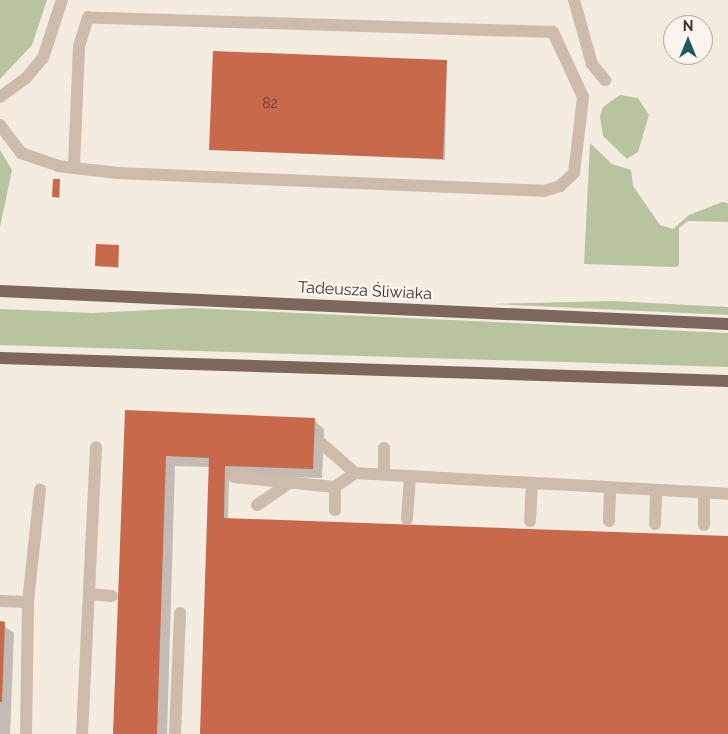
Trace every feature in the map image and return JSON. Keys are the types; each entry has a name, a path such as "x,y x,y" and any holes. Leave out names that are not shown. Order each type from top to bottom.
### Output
{"main road":[{"name":"Tadeusza Śliwiaka","path":"0,291 728,324"},
{"path":"0,358 728,381"}],"street":[{"path":"0,97 26,78 42,58 62,0"},
{"path":"574,0 592,64 605,80"},
{"path":"0,125 26,156 74,168 544,191 560,186 574,173 583,97 553,32 88,17 79,47 74,168"},
{"path":"321,443 355,473"},
{"path":"82,734 96,447"},
{"path":"384,448 384,474"},
{"path":"234,477 335,487 355,473 728,494"},
{"path":"407,519 410,476"},
{"path":"257,505 290,483"},
{"path":"530,522 532,483"},
{"path":"334,510 335,487"},
{"path":"609,522 610,488"},
{"path":"26,734 28,602 40,490"},
{"path":"655,524 656,490"},
{"path":"704,493 704,525"},
{"path":"89,594 112,596"},
{"path":"0,601 28,602"},
{"path":"175,734 180,613"}],"green space":[{"path":"0,0 47,0 32,45 0,79"},
{"path":"620,95 638,98 649,115 638,152 627,159 603,136 600,116 603,107"},
{"path":"590,143 612,164 631,170 633,186 660,225 673,229 689,215 722,202 728,203 728,222 688,221 679,228 679,266 584,264"},
{"path":"0,150 12,170 0,227"},
{"path":"612,301 728,307 728,315 492,304"},
{"path":"191,308 728,333 728,367 0,345 0,309 92,313"}],"building":[{"path":"213,51 447,60 443,159 209,150"},
{"path":"53,179 60,179 59,197 52,197"},
{"path":"96,244 119,245 118,267 95,266"},
{"path":"125,410 315,418 313,469 225,466 224,518 728,536 728,734 200,734 209,458 166,456 157,734 113,734"},
{"path":"0,621 5,622 2,702 0,702"}]}
